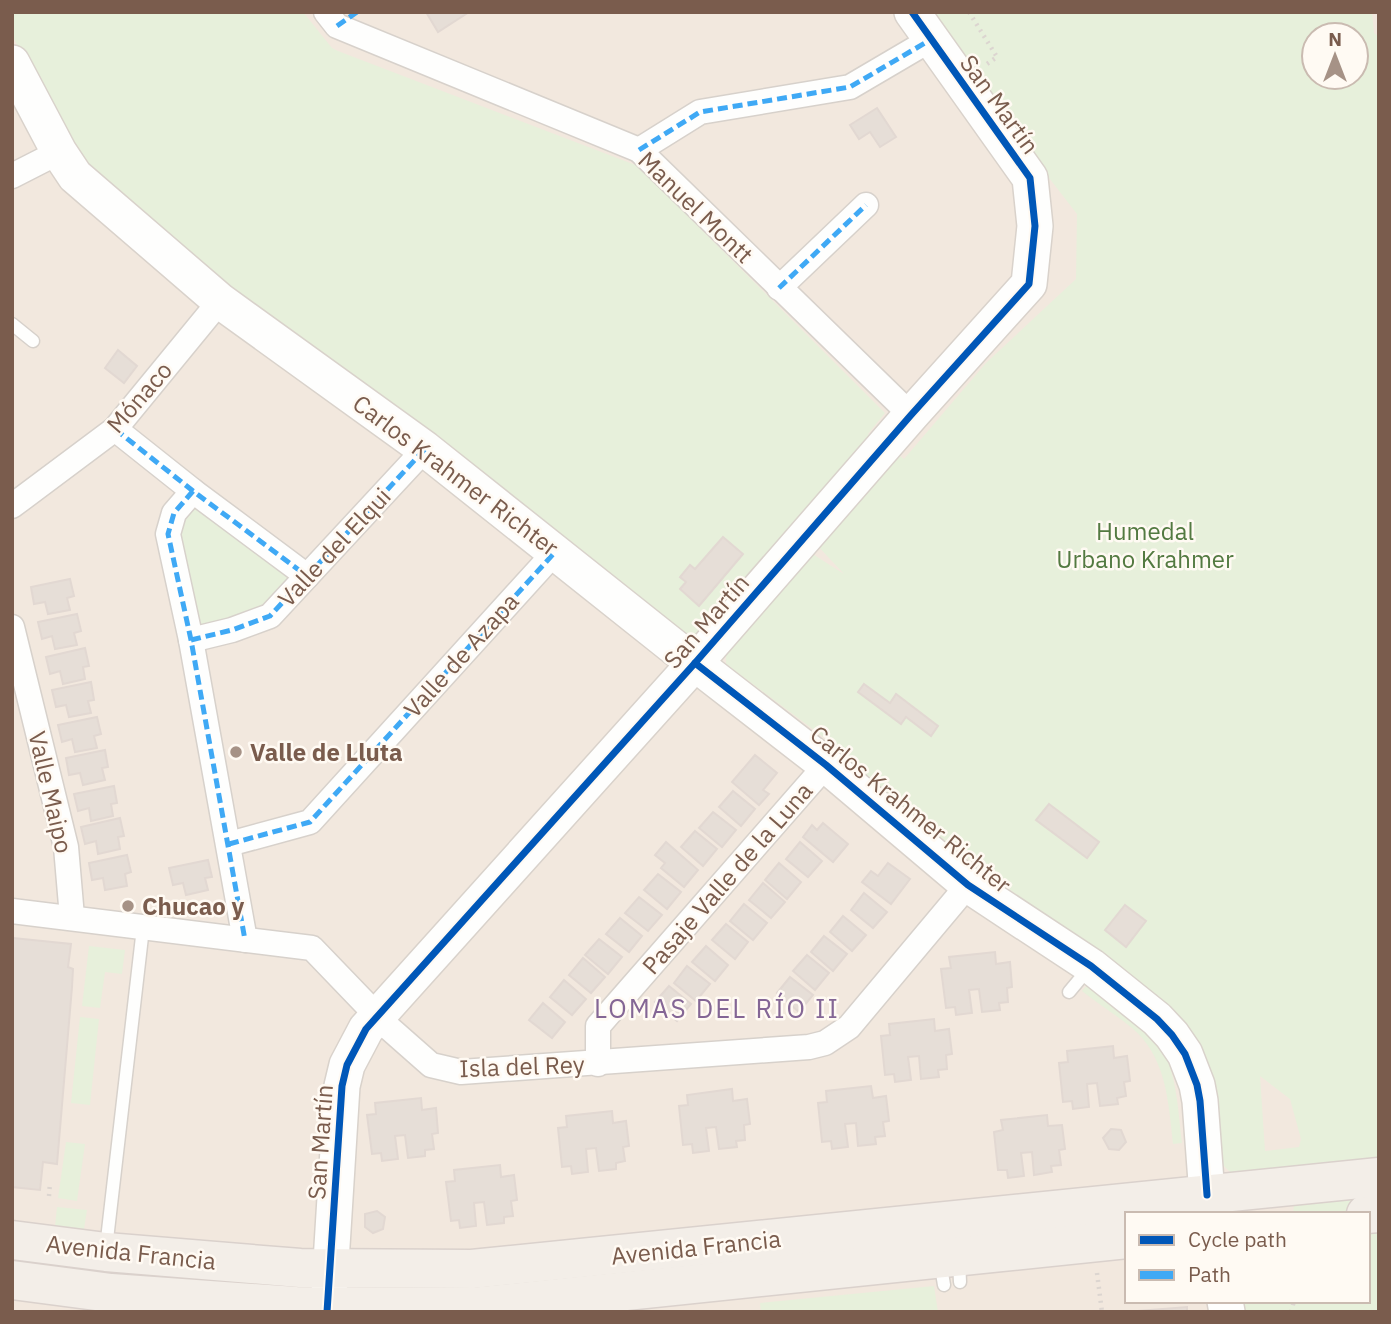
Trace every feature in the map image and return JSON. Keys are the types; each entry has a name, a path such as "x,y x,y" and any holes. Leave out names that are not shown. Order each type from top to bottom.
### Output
{"main road":[{"name":"Avenida Francia","path":"1146,1212 1379,1177"},
{"name":"Avenida Francia","path":"12,1280 111,1293 327,1309 473,1307 894,1244 1125,1215"},
{"name":"Avenida Francia","path":"12,1240 106,1252 331,1269 472,1269 894,1244 951,1270 1125,1239"}],"street":[{"name":"Manuel Montt","path":"340,17 639,149 911,415"},
{"name":"San Martín","path":"327,1309 342,1086 356,1045 378,1016 1030,284 1035,226 1030,178 921,26"},
{"path":"639,149 700,112 850,87 921,26"},
{"name":"Carlos Krahmer Richter","path":"12,63 59,152 75,176 220,301 425,449 556,551 826,765 1080,979 1157,1019 1185,1054 1195,1077 1200,1101 1209,1204"},
{"path":"12,176 59,152"},
{"path":"779,288 866,205"},
{"name":"Mónaco","path":"12,506 115,429 220,301"},
{"path":"115,429 307,576"},
{"name":"Valle del Elqui","path":"191,640 232,630 270,616 425,449"},
{"path":"193,491 174,513 168,534 191,640 245,940"},
{"name":"Valle de Azapa","path":"229,844 310,822 556,551"},
{"name":"Valle Maipo","path":"12,627 65,847 72,917"},
{"name":"Pasaje Valle de la Luna","path":"598,1064 598,1026 826,765"},
{"name":"Isla del Rey","path":"12,911 312,948 389,1028 431,1065 461,1072 598,1064 809,1047 825,1043 849,1027 968,885"}],"lane":[{"path":"12,324 33,341"},
{"path":"106,1252 143,928"}],"path":[{"path":"961,81 997,57 969,12"},
{"path":"49,1196 50,1183"},
{"path":"1096,1261 1101,1312"}],"shaded area":[{"path":"12,12 1379,12 1379,1225 1370,1216 1370,1212 1125,1212 1125,1303 1235,1303 1237,1312 12,1312"}],"green space":[{"name":"Humedal Urbano Krahmer","path":"12,12 303,12 332,48 338,51 638,166 885,413 868,434 904,459 986,363 1076,279 1077,214 1015,134 930,12 1372,12 1374,33 1379,37 1379,1312 1238,1312 1236,1303 1370,1303 1370,1212 1293,1212 1294,1204 1233,1175 1217,1159 1139,987 911,815 826,739 726,664 726,644 811,553 844,574 802,529 698,641 687,641 226,289 80,167 12,35","holes":["1260,1076 1290,1099 1301,1139 1299,1147 1265,1151"]},
{"path":"203,508 288,571 290,584 263,613 210,629 193,621 174,532 187,509"},
{"path":"89,946 125,950 122,974 105,972 100,1008 82,1006"},
{"path":"1088,984 1145,1026 1164,1051 1174,1080 1182,1143 1173,1144 1166,1088 1151,1050 1130,1027 1082,991"},
{"path":"80,1017 99,1019 90,1105 71,1103"},
{"path":"66,1142 85,1144 77,1201 58,1198"},
{"path":"57,1207 87,1210 84,1229 55,1226"},
{"path":"934,1286 938,1312 761,1312 760,1303"}],"building":[{"path":"426,12 469,12 438,32"},
{"path":"877,108 896,137 880,147 870,132 859,139 850,125"},
{"path":"118,350 137,366 124,383 105,368"},
{"path":"723,537 743,554 699,606 680,589 686,582 680,577 690,565 695,569"},
{"path":"70,579 74,596 67,598 70,610 48,614 45,602 34,604 31,587"},
{"path":"77,614 81,631 74,633 77,645 55,649 52,636 42,639 38,622"},
{"path":"85,648 89,666 83,667 85,679 63,684 60,671 50,674 46,657"},
{"path":"91,682 94,700 88,701 91,713 69,717 66,705 56,707 52,690"},
{"path":"864,684 890,703 896,694 938,726 931,736 906,717 901,724 858,692"},
{"path":"97,717 101,734 94,736 97,748 75,752 72,739 62,742 58,725"},
{"path":"105,750 108,767 102,768 105,780 83,785 80,773 69,775 66,758"},
{"path":"755,755 777,773 763,790 769,794 759,805 732,782"},
{"path":"114,786 117,803 111,804 113,816 91,821 89,808 78,811 74,794"},
{"path":"733,791 755,809 741,826 719,807"},
{"path":"1049,804 1099,842 1087,858 1036,820"},
{"path":"713,812 736,830 722,847 699,828"},
{"path":"120,818 124,836 118,837 120,849 98,854 96,841 85,844 81,827"},
{"path":"823,823 848,844 833,862 803,837 812,825 817,830"},
{"path":"695,831 717,849 703,866 681,847"},
{"path":"666,842 698,870 684,887 661,868 665,863 655,855"},
{"path":"800,842 822,861 808,877 786,859"},
{"path":"127,855 131,872 125,874 127,886 105,890 103,878 92,880 89,863"},
{"path":"208,860 212,877 205,878 208,890 186,895 183,883 173,885 169,868"},
{"path":"779,863 801,882 787,899 765,880"},
{"path":"888,863 910,879 891,904 862,882 871,871 878,876"},
{"path":"658,874 681,892 667,909 644,890"},
{"path":"763,883 785,902 771,918 749,900"},
{"path":"864,893 887,912 873,928 851,910"},
{"path":"639,897 662,915 648,931 625,913"},
{"path":"744,904 767,923 753,940 730,921"},
{"path":"1125,905 1146,921 1126,947 1105,930"},
{"path":"843,916 866,935 852,951 830,932"},
{"path":"620,918 642,936 629,952 606,934"},
{"path":"726,924 748,942 735,959 712,940"},
{"path":"824,936 847,954 833,971 811,952"},
{"path":"13,938 71,944 68,967 73,969 72,987 57,1164 43,1162 40,1190 12,1187"},
{"path":"599,939 622,957 608,974 585,955"},
{"path":"706,946 728,965 715,981 692,962"},
{"path":"995,952 996,964 1010,962 1012,987 1007,988 1008,1002 999,1003 1000,1010 982,1012 979,989 969,990 972,1013 956,1015 955,1007 946,1008 941,969 951,968 949,957"},
{"path":"807,955 829,973 815,990 793,971"},
{"path":"583,958 605,977 591,993 569,975"},
{"path":"687,966 710,984 696,1001 674,983"},
{"path":"790,977 813,995 799,1012 777,993"},
{"path":"564,980 586,999 572,1015 550,997"},
{"path":"669,986 691,1004 677,1021 655,1002"},
{"path":"543,1003 565,1022 552,1038 529,1020"},
{"path":"934,1019 935,1031 949,1029 952,1054 946,1055 947,1069 938,1070 939,1077 921,1079 919,1056 908,1057 911,1080 895,1082 894,1074 885,1075 881,1036 890,1035 889,1024"},
{"path":"1113,1046 1114,1058 1127,1056 1130,1081 1124,1082 1126,1096 1117,1098 1118,1104 1100,1106 1097,1083 1087,1084 1089,1107 1073,1109 1072,1101 1063,1102 1059,1063 1068,1062 1067,1051"},
{"path":"871,1086 873,1098 886,1096 889,1121 883,1122 885,1136 875,1137 876,1144 858,1146 856,1123 845,1124 848,1147 832,1149 831,1141 822,1142 818,1103 827,1102 826,1091"},
{"path":"732,1089 733,1101 747,1099 750,1124 744,1125 745,1140 736,1141 737,1147 719,1149 716,1127 706,1128 709,1151 693,1153 692,1144 683,1145 679,1106 688,1105 687,1095"},
{"path":"421,1098 422,1110 436,1108 438,1133 432,1134 434,1149 425,1150 425,1156 408,1158 405,1135 395,1136 398,1159 382,1161 381,1153 372,1154 367,1115 376,1114 375,1103"},
{"path":"612,1111 613,1123 626,1121 629,1146 623,1147 625,1161 616,1163 616,1169 599,1171 596,1148 586,1149 588,1172 572,1174 571,1166 562,1167 558,1128 567,1127 566,1116"},
{"path":"1047,1115 1048,1126 1062,1125 1065,1149 1059,1150 1061,1165 1051,1166 1052,1172 1034,1175 1032,1152 1021,1153 1024,1176 1008,1178 1007,1170 998,1170 994,1132 1003,1130 1001,1120"},
{"path":"1111,1129 1121,1130 1126,1142 1119,1150 1109,1149 1103,1138"},
{"path":"500,1165 501,1177 514,1175 517,1200 511,1201 513,1216 504,1217 504,1223 487,1225 484,1202 474,1203 476,1226 460,1228 459,1220 451,1221 446,1182 455,1181 454,1170"},
{"path":"377,1211 385,1217 383,1229 373,1233 365,1227 365,1214"},
{"path":"1187,1307 1187,1312 1125,1312"}],"marked path":[{"path":"337,26 357,12"},
{"path":"639,150 700,112 850,87 930,40"},
{"path":"779,288 866,205"},
{"path":"115,429 307,576"},
{"path":"191,640 232,630 270,616 425,449"},
{"path":"193,491 174,513 168,534 191,640 245,940"},
{"path":"229,844 310,822 556,551"}],"cycle path":[{"path":"327,1312 342,1086 347,1065 366,1029 695,663 1029,284 1035,226 1030,178 912,12"},
{"path":"695,663 826,765 968,885 1091,966 1157,1019 1185,1054 1197,1085 1207,1195"}],"place":[{"name":"Valle de Lluta","path":"236,752"},
{"name":"Chucao y","path":"128,906"}],"district":[{"name":"LOMAS DEL RÍO II","path":"717,1008"}]}
